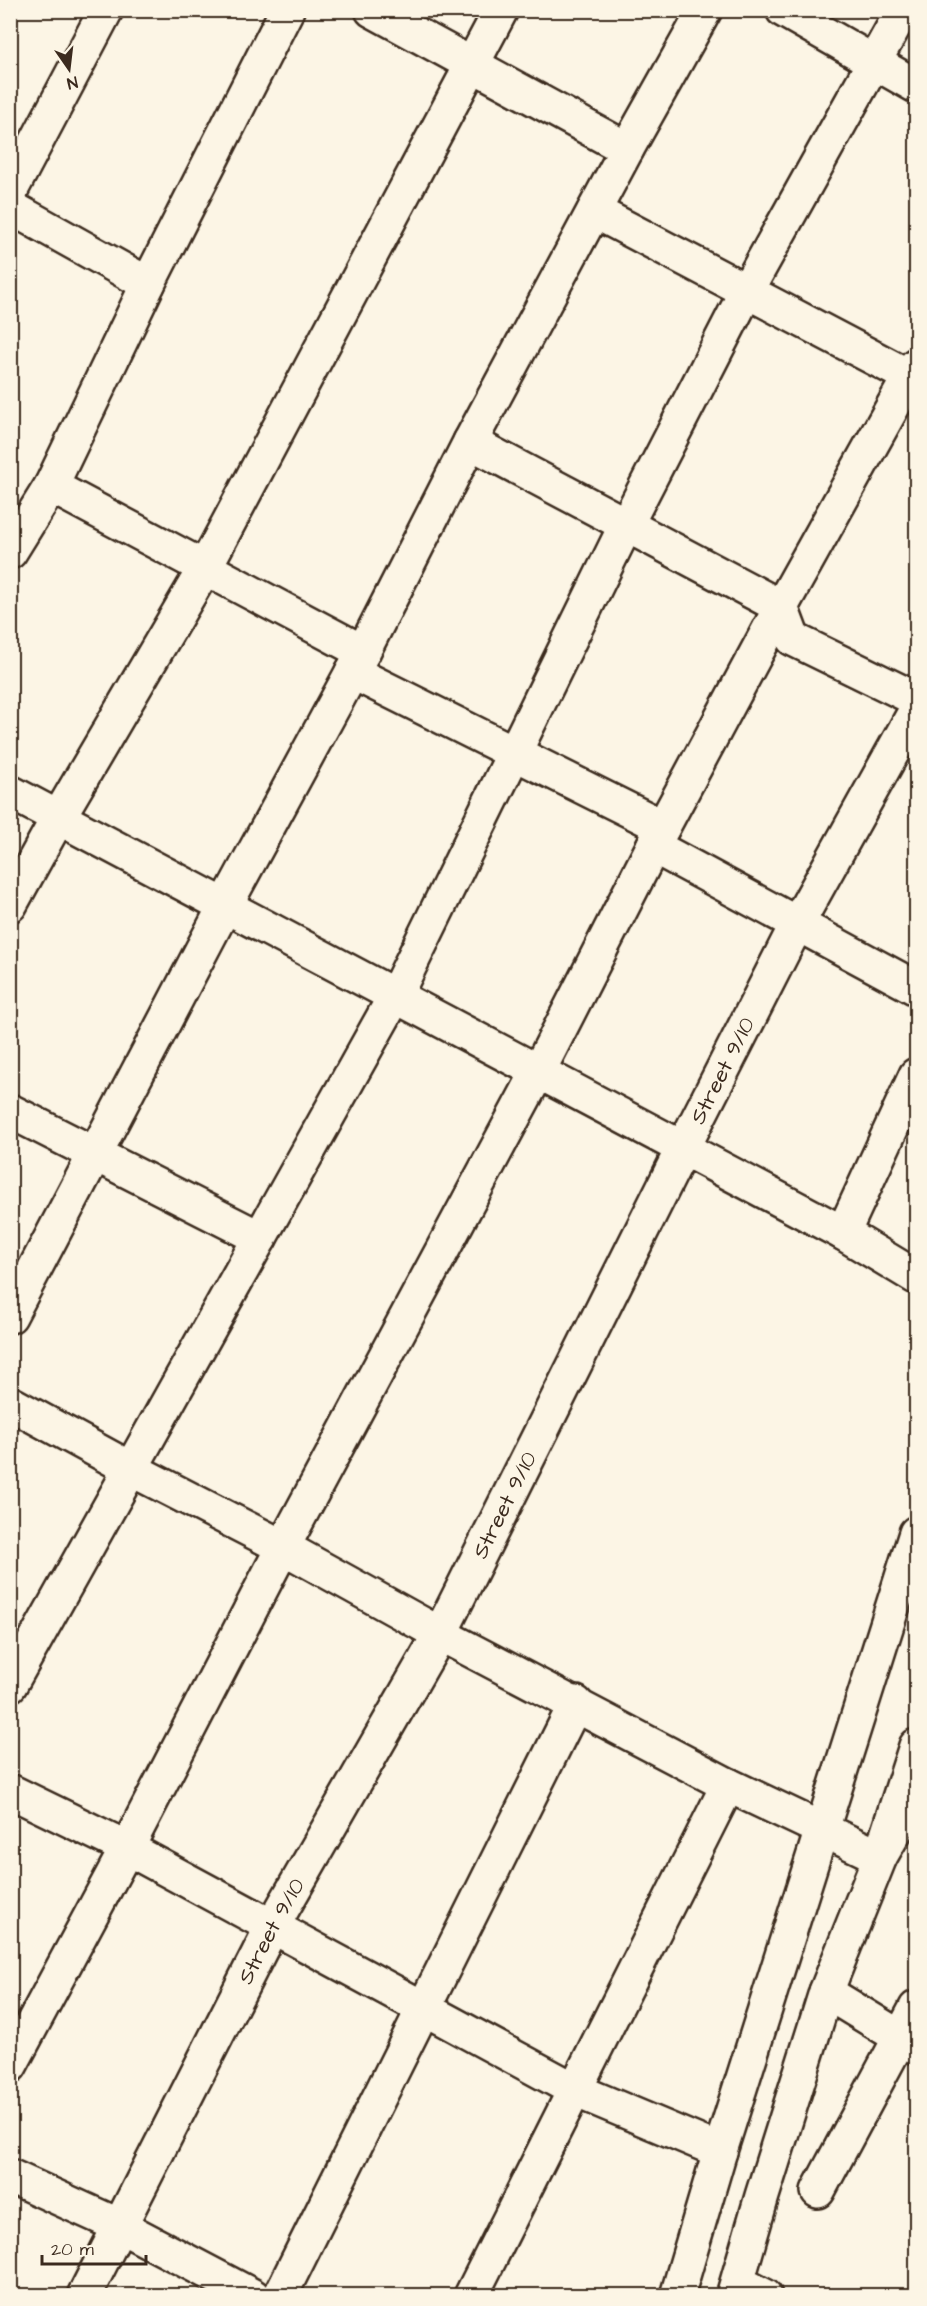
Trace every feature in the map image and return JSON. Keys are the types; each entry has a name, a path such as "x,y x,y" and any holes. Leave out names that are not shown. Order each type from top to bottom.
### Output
{"street":[{"path":"10,192 106,10"},
{"path":"10,552 51,486 148,284 287,10"},
{"path":"372,10 627,149"},
{"path":"10,905 204,567 501,10"},
{"path":"10,1316 225,906 357,662 470,442 627,149 705,10"},
{"path":"783,10 916,86"},
{"path":"10,1685 394,996 626,525 747,290 903,10"},
{"path":"10,207 148,284"},
{"path":"10,2066 127,1848 282,1547 538,1072 658,836 781,607 914,374 594,211"},
{"path":"470,442 781,607 793,639 916,699"},
{"path":"51,486 204,567 357,662 658,836 797,924 916,988"},
{"name":"Street 9/10","path":"84,2295 272,1927 440,1634 797,924 916,710"},
{"path":"10,792 843,1233 916,1277"},
{"path":"843,1233 916,1075"},
{"path":"10,1111 260,1238"},
{"path":"10,1403 282,1547 440,1634 576,1703 728,1785 880,1857"},
{"path":"677,2295 720,2151 916,1533"},
{"path":"280,2295 576,1703"},
{"path":"745,2291 762,2196 826,1992 880,1857 916,1746"},
{"path":"471,2295 728,1785"},
{"path":"10,1791 127,1848 575,2090 720,2151"},
{"path":"880,1857 916,1795"},
{"path":"826,1992 908,2043"},
{"path":"818,2191 908,2043 916,2008"},
{"path":"10,2176 120,2226 253,2295"}]}
